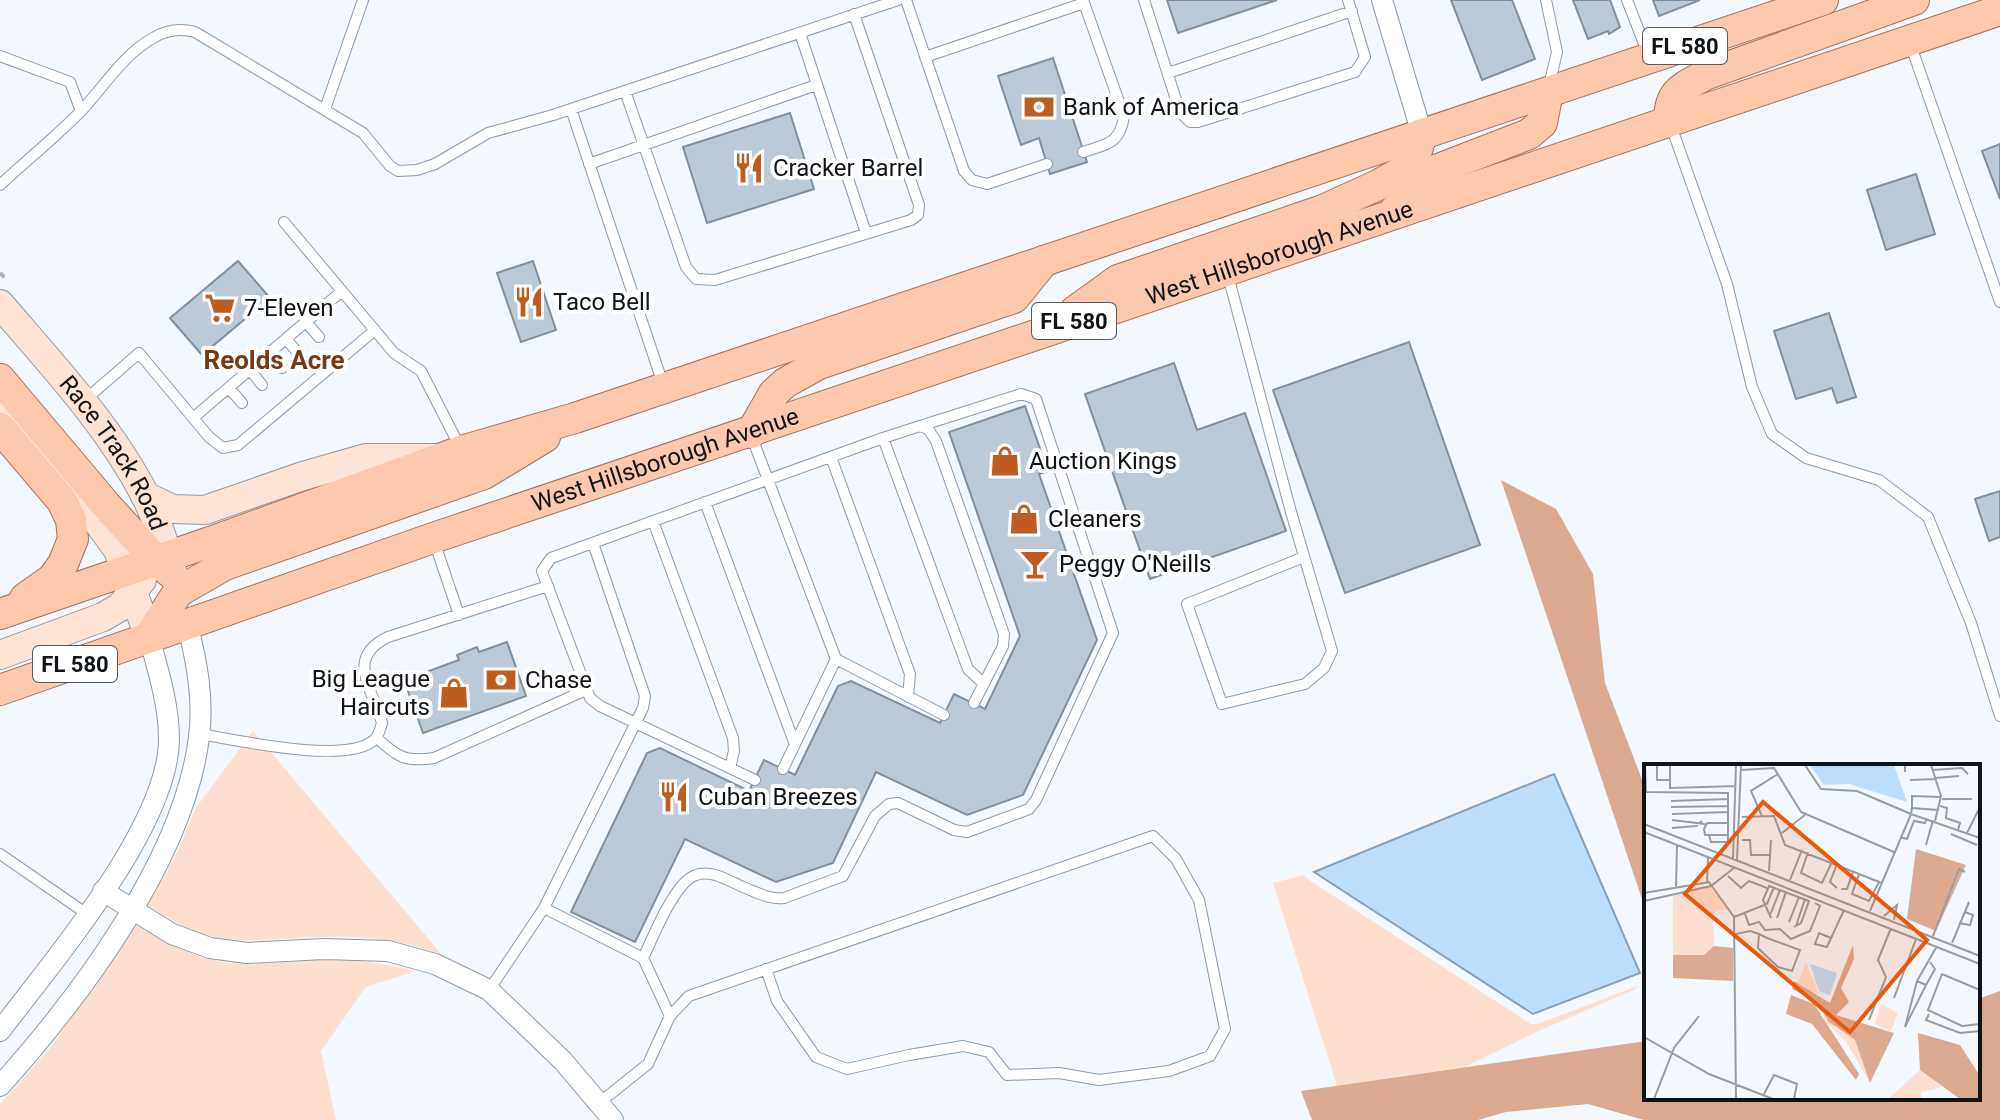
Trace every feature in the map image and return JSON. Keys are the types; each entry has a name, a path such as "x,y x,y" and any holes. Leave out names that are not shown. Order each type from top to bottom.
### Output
{"main road":[{"name":"FL 580","path":"1,614 158,572 452,454 575,418 1823,0"},
{"path":"1669,121 1669,103 1677,91 1705,75 1914,0"},
{"name":"West Hillsborough Avenue","path":"149,637 1050,329 2000,10"},
{"path":"1391,215 1436,170 1529,134 1542,123 1548,92"},
{"path":"1050,329 1118,280 1323,210 1378,185 1408,168 1422,134"},
{"path":"751,433 774,393 785,383 819,364 1014,298 1044,261"},
{"name":"Race Track Road","path":"0,304 83,402 122,455 145,496 158,572 149,637"},
{"path":"0,331 57,371"},
{"path":"0,379 158,572 211,593 262,598"},
{"name":"Race Track Road","path":"0,405 118,550 158,572 187,624"},
{"path":"0,655 103,617 120,607 158,572 225,565 484,474 575,418"},
{"path":"0,428 62,501 71,520 73,539 63,564 52,579 1,614"},
{"path":"145,496 173,509 205,510 366,458 452,454"},
{"path":"149,637 158,572"},
{"name":"FL 580","path":"0,690 149,637"}],"street":[{"path":"1382,0 1422,134"},
{"path":"0,1086 43,1038 85,981 132,909 167,846 186,799 200,734 199,674 187,624"},
{"path":"0,1031 103,891 145,823 166,770 169,739 166,706 149,637"},
{"path":"103,891 172,934 210,948 247,953 324,949 388,951 435,964 489,990 563,1061 613,1120"}],"lane":[{"path":"325,109 363,0"},
{"path":"0,185 81,111 137,49 169,31 184,29 195,32 325,109 363,133 390,166 398,171 417,170 435,164 488,133 571,109 898,0"},
{"path":"906,0 964,171 972,180 987,184 1047,164"},
{"path":"1144,0 1184,117 1190,122 1355,72 1365,57 1348,0"},
{"path":"1546,0 1557,52 1548,92"},
{"path":"1627,0 1650,58"},
{"path":"925,57 1084,2 1124,116 1122,131 1114,141 1083,152"},
{"path":"1168,73 1352,11"},
{"path":"625,91 686,267 696,279 715,280 911,220 918,215 919,205 854,14"},
{"path":"800,33 866,233"},
{"path":"1909,40 2000,302"},
{"path":"0,56 70,82 81,111"},
{"path":"589,164 816,85"},
{"path":"571,109 664,388"},
{"path":"1669,121 1727,284 1752,387 1772,434 1806,458 1879,480 1928,517 1971,623 2000,716"},
{"path":"284,222 394,353 421,371 452,454"},
{"path":"1226,270 1332,651 1324,668 1305,684 1222,704 1187,604 1304,557"},
{"path":"193,418 342,291"},
{"path":"306,322 319,337"},
{"path":"83,402 139,353 209,437 223,448 238,445 258,422 316,373 375,330"},
{"path":"286,339 299,354"},
{"path":"269,353 282,368"},
{"path":"250,370 262,385"},
{"path":"229,388 242,403"},
{"path":"643,958 669,904 686,881 696,874 716,875 764,895 784,898 843,876 875,816 889,804 898,803 954,830 967,832 1029,809 1036,800 1113,633 1036,399 1021,394 883,438 551,558 545,563 542,571 590,698 634,723 755,780"},
{"path":"920,426 928,429 936,441 1004,634 1003,646 974,703"},
{"path":"751,433 836,659 944,715"},
{"path":"883,438 968,669 984,684"},
{"path":"831,457 910,674 908,697"},
{"path":"705,502 794,742"},
{"path":"653,521 733,738 730,768"},
{"path":"433,538 459,615"},
{"path":"489,990 544,908 643,708 645,696 593,543"},
{"path":"200,734 329,751 366,745 377,738 382,723 364,670 365,654 372,645 388,637 548,586"},
{"path":"783,769 836,659"},
{"path":"377,738 401,758 413,761 434,758 586,690"},
{"path":"599,1103 648,1064 670,1016 689,996 766,969 1153,836 1176,859 1199,900 1225,1029 1210,1056 1169,1071 1099,1080 1059,1073 1007,1075 989,1052 963,1046 847,1069 816,1057 777,1001 766,969"},
{"path":"0,854 87,914"},
{"path":"544,908 643,958 670,1016"}],"shaded area":[{"path":"1501,480 1556,509 1593,574 1605,683 1644,785 1644,905"},
{"path":"253,731 443,956 398,942 367,938 254,940 215,937 188,929 148,905 177,853 195,809"},
{"path":"1304,875 1531,1024 1637,986 1636,989 1465,1067 1337,1086 1273,883"},
{"path":"136,924 180,949 222,962 348,961 416,971 366,987 321,1051 336,1120 0,1120 0,1104 52,1046"},
{"path":"2000,991 2000,1120 1644,1120 1588,1104 1506,1112 1478,1120 1312,1120 1301,1091 1644,1041 1644,1100 1980,1100 1980,998"}],"water":[{"path":"1554,774 1640,973 1533,1014 1314,872"}],"building":[{"path":"1167,0 1277,0 1178,33"},
{"path":"1451,0 1512,0 1535,59 1482,80"},
{"path":"1573,0 1610,0 1620,27 1609,34 1608,31 1588,39"},
{"path":"1653,0 1700,0 1659,16"},
{"name":"Bank of America","path":"1053,58 1087,162 1050,174 1039,138 1021,145 998,76"},
{"name":"Cracker Barrel","path":"790,113 814,189 707,223 683,147"},
{"path":"2000,144 2000,199 1982,151"},
{"path":"1916,174 1935,234 1886,250 1867,190"},
{"name":"7-Eleven","path":"238,261 270,298 202,355 170,318"},
{"path":"533,261 556,330 521,342 497,273"},
{"path":"1829,313 1856,397 1837,403 1832,388 1796,399 1774,331"},
{"path":"1409,342 1480,545 1345,593 1273,390"},
{"path":"1174,363 1197,430 1245,413 1286,531 1150,579 1085,394"},
{"path":"1025,406 1048,471 1039,474 1097,640 1023,795 967,815 876,772 833,863 776,882 685,839 635,942 571,912 647,753 660,748 749,791 764,760 795,775 838,686 851,681 940,723 954,694 985,709 1020,636 949,432"},
{"path":"2000,491 2000,537 1989,541 1975,499"},
{"path":"507,642 526,696 423,733 404,680 459,660 457,655 477,647 479,652"}],"place":[{"name":"Bank of America","path":"1039,107"},
{"name":"Cracker Barrel","path":"749,168"},
{"name":"Taco Bell","path":"529,302"},
{"name":"7-Eleven","path":"220,308"},
{"name":"Auction Kings","path":"1005,461"},
{"name":"Cleaners","path":"1024,519"},
{"name":"Peggy O'Neills","path":"1035,564"},
{"name":"Chase","path":"501,680"},
{"name":"Big League Haircuts","path":"454,693"},
{"name":"Cuban Breezes","path":"674,797"}],"district":[{"name":"Reolds Acre","path":"274,360"}]}
